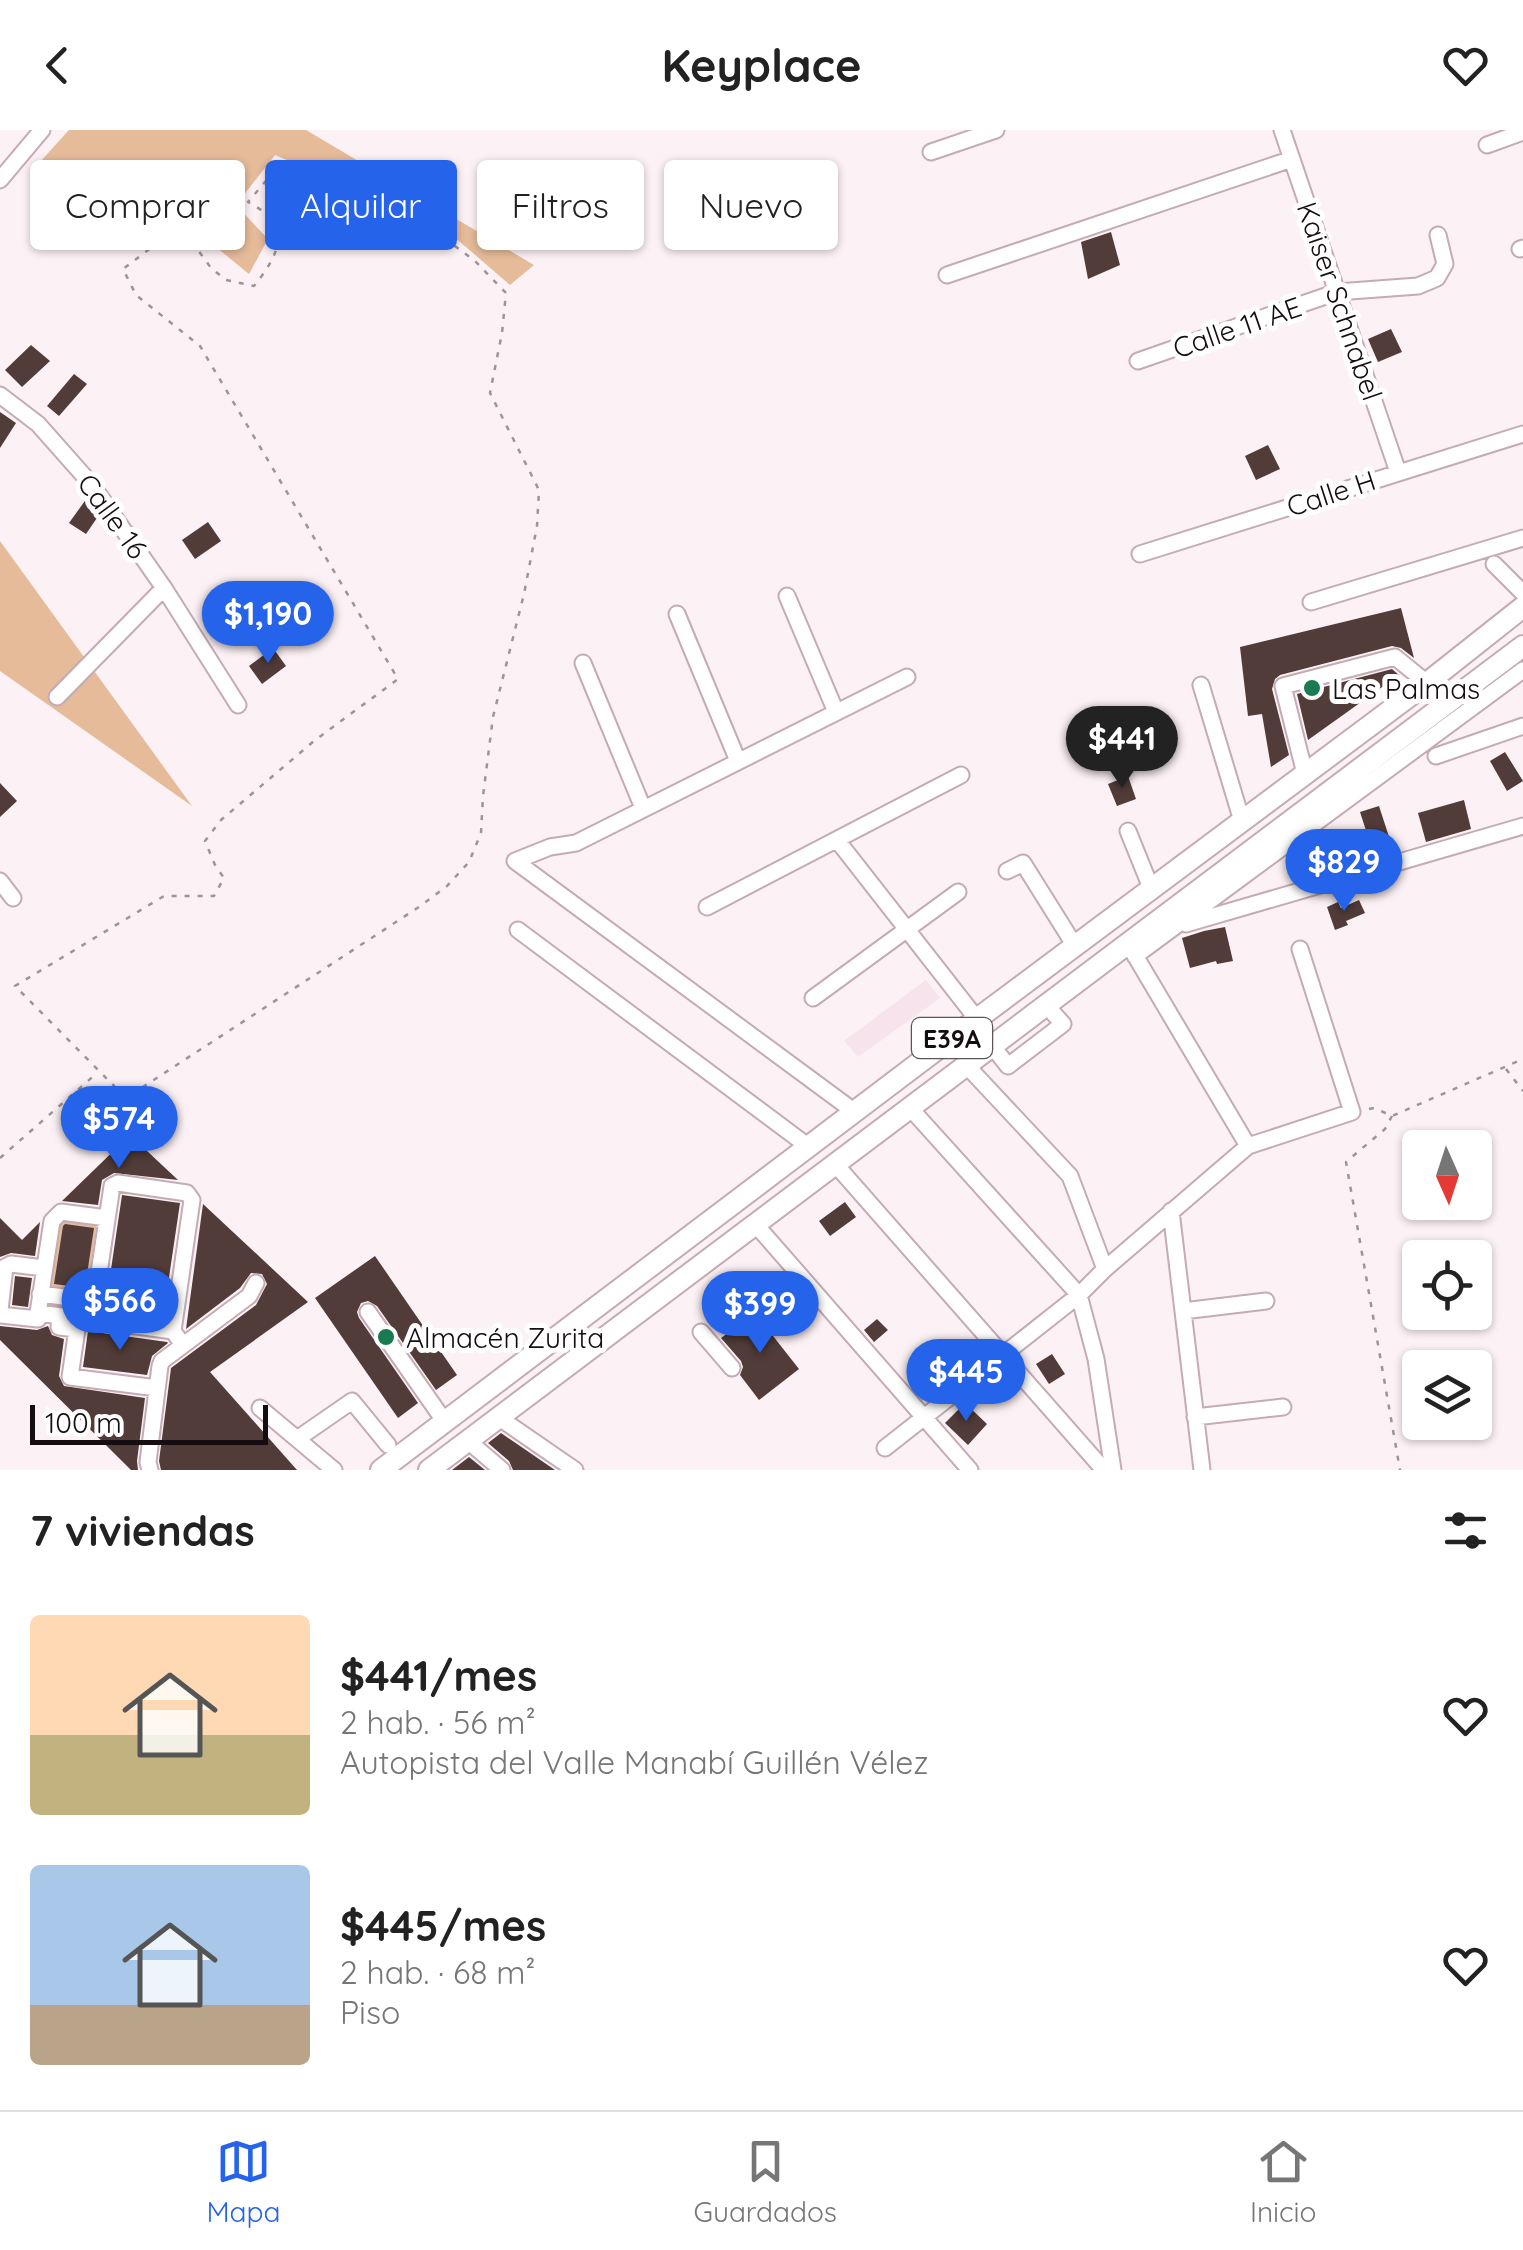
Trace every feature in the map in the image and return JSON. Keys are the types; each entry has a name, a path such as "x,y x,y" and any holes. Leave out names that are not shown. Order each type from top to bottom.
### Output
{"main road":[{"name":"E39A","path":"381,1470 1523,607"},
{"name":"E39A","path":"429,1470 1047,1006 1454,710 1523,646"},
{"path":"766,1180 784,1204"}],"street":[{"path":"0,180 42,130"},
{"path":"931,152 996,130"},
{"name":"Kaiser Schnabel","path":"1282,130 1398,472"},
{"path":"1487,145 1523,132"},
{"path":"947,275 1292,159"},
{"name":"Calle 11 AE","path":"1138,361 1337,292 1418,286 1437,278 1444,264 1438,235"},
{"name":"Calle 16","path":"0,395 38,424 92,485 164,588 238,705"},
{"name":"Calle H","path":"1140,554 1523,434"},
{"path":"1311,602 1523,538"},
{"path":"1494,564 1523,593"},
{"path":"58,697 164,588"},
{"path":"787,596 836,712"},
{"path":"678,614 738,761"},
{"path":"1305,774 1282,686 1394,657 1427,683"},
{"path":"583,664 643,808"},
{"path":"1176,928 1454,710 1523,670"},
{"path":"855,1112 515,861 550,847 576,843 907,677"},
{"path":"1201,684 1242,821"},
{"path":"1454,710 1481,740"},
{"path":"1436,756 1523,726"},
{"path":"707,907 961,776"},
{"path":"1248,1146 1135,945 1176,928 1523,826"},
{"path":"1128,831 1151,888"},
{"path":"837,840 977,1019"},
{"path":"1007,871 1023,862 1075,946"},
{"path":"0,880 12,898"},
{"path":"813,998 958,892"},
{"path":"518,930 809,1147"},
{"path":"885,1448 1078,1295 1248,1146 1352,1112 1300,949"},
{"path":"967,1066 1070,1176 1105,1269"},
{"path":"911,1109 1078,1295 1096,1359 1113,1470"},
{"path":"836,1165 1104,1470"},
{"path":"92,1320 112,1186 118,1183 187,1193 192,1200 173,1331 183,1345"},
{"path":"1171,1211 1202,1470"},
{"path":"44,1268 11,1264 6,1267 0,1312 38,1319 52,1221 61,1212 107,1218"},
{"path":"756,1225 970,1470"},
{"path":"150,1470 160,1366 249,1296 256,1284"},
{"path":"40,1294 95,1301"},
{"path":"1183,1312 1266,1300"},
{"path":"368,1312 445,1422"},
{"path":"38,1313 173,1331"},
{"path":"60,1316 59,1327 77,1330 70,1378 157,1388"},
{"path":"148,1328 169,1356"},
{"path":"702,1332 732,1368"},
{"path":"297,1439 352,1400 388,1445"},
{"path":"1196,1417 1283,1407"},
{"path":"260,1408 334,1470"},
{"path":"498,1417 575,1470"},
{"path":"468,1440 502,1470"}],"path":[{"path":"277,168 372,208 428,226 475,261 506,293 490,393 539,490 537,526 524,594 493,717 481,833 469,862 447,886 126,1098 99,1071 15,986 164,896 214,896 224,878 204,841 221,820 314,741 398,679 200,346 136,295 123,269 168,235 195,246 226,280 254,286 272,264 278,241 270,218 248,202 277,168"},
{"path":"1400,1470 1346,1162 1392,1116 1523,1059"},
{"path":"1505,1068 1523,1092"},
{"path":"0,1158 99,1071"},
{"path":"1352,1112 1374,1108 1392,1116"}],"shaded area":[{"path":"69,130 306,130 357,160 287,160 275,155 265,160 265,168 245,193 245,160 42,160"},
{"path":"245,215 265,236 265,245 249,274 220,250 245,250"},
{"path":"457,219 477,231 477,250 509,250 534,265 510,285 457,239"},
{"path":"0,541 192,806 0,671"},
{"path":"926,980 940,998 858,1057 844,1041"},
{"path":"59,1217 97,1222 87,1293 49,1288"}],"building":[{"path":"1111,232 1120,265 1088,279 1081,242"},
{"path":"1391,329 1402,352 1378,362 1368,339"},
{"path":"31,345 50,361 22,387 5,370"},
{"path":"74,374 87,384 59,416 47,406"},
{"path":"0,412 16,423 0,448"},
{"path":"1268,445 1280,469 1256,480 1245,456"},
{"path":"87,498 99,515 86,534 69,523"},
{"path":"208,522 221,541 195,559 182,540"},
{"path":"1401,608 1414,658 1392,646 1275,679 1272,689 1289,755 1271,767 1262,714 1248,716 1240,647"},
{"path":"273,648 286,666 262,684 249,666"},
{"path":"1392,669 1399,675 1308,740 1297,694"},
{"path":"1505,752 1523,781 1507,791 1490,761"},
{"path":"1128,776 1136,799 1117,806 1108,784"},
{"path":"0,783 17,801 0,817"},
{"path":"1464,800 1471,829 1426,842 1418,813"},
{"path":"1379,806 1392,846 1373,852 1360,812"},
{"path":"1359,900 1365,913 1335,930 1327,907 1338,902 1341,908"},
{"path":"1225,927 1233,961 1190,968 1182,938"},
{"path":"130,1135 178,1180 114,1173 102,1180 98,1205 62,1201"},
{"path":"122,1195 180,1203 163,1318 105,1310"},
{"path":"845,1202 856,1217 830,1236 819,1221"},
{"path":"203,1204 308,1302 210,1372 297,1470 161,1470 171,1368 256,1305 267,1284 262,1274 251,1273 240,1288 186,1329"},
{"path":"0,1218 22,1240 40,1222 35,1256 11,1253 0,1257"},
{"path":"65,1224 94,1228 85,1288 54,1284"},
{"name":"Almacén Zurita","path":"375,1256 457,1375 436,1390 377,1306 368,1301 361,1303 359,1318 418,1403 398,1418 315,1298"},
{"path":"15,1276 32,1278 28,1307 12,1305"},
{"path":"755,1313 799,1369 759,1400 740,1375 741,1361 721,1338"},
{"path":"877,1319 888,1330 874,1342 864,1330"},
{"path":"0,1326 37,1330 48,1326 52,1335 64,1339 59,1376 64,1386 145,1398 138,1470 131,1470 0,1340"},
{"path":"88,1331 168,1343 152,1356 147,1375 83,1367"},
{"path":"1052,1354 1065,1374 1049,1384 1036,1364"},
{"path":"965,1403 987,1424 968,1445 945,1423"},
{"path":"501,1433 555,1470 513,1470 509,1461 488,1443"},
{"path":"469,1457 485,1470 452,1470"}],"place":[{"name":"Las Palmas","path":"1312,688"},
{"name":"Almacén Zurita","path":"386,1337"}]}
